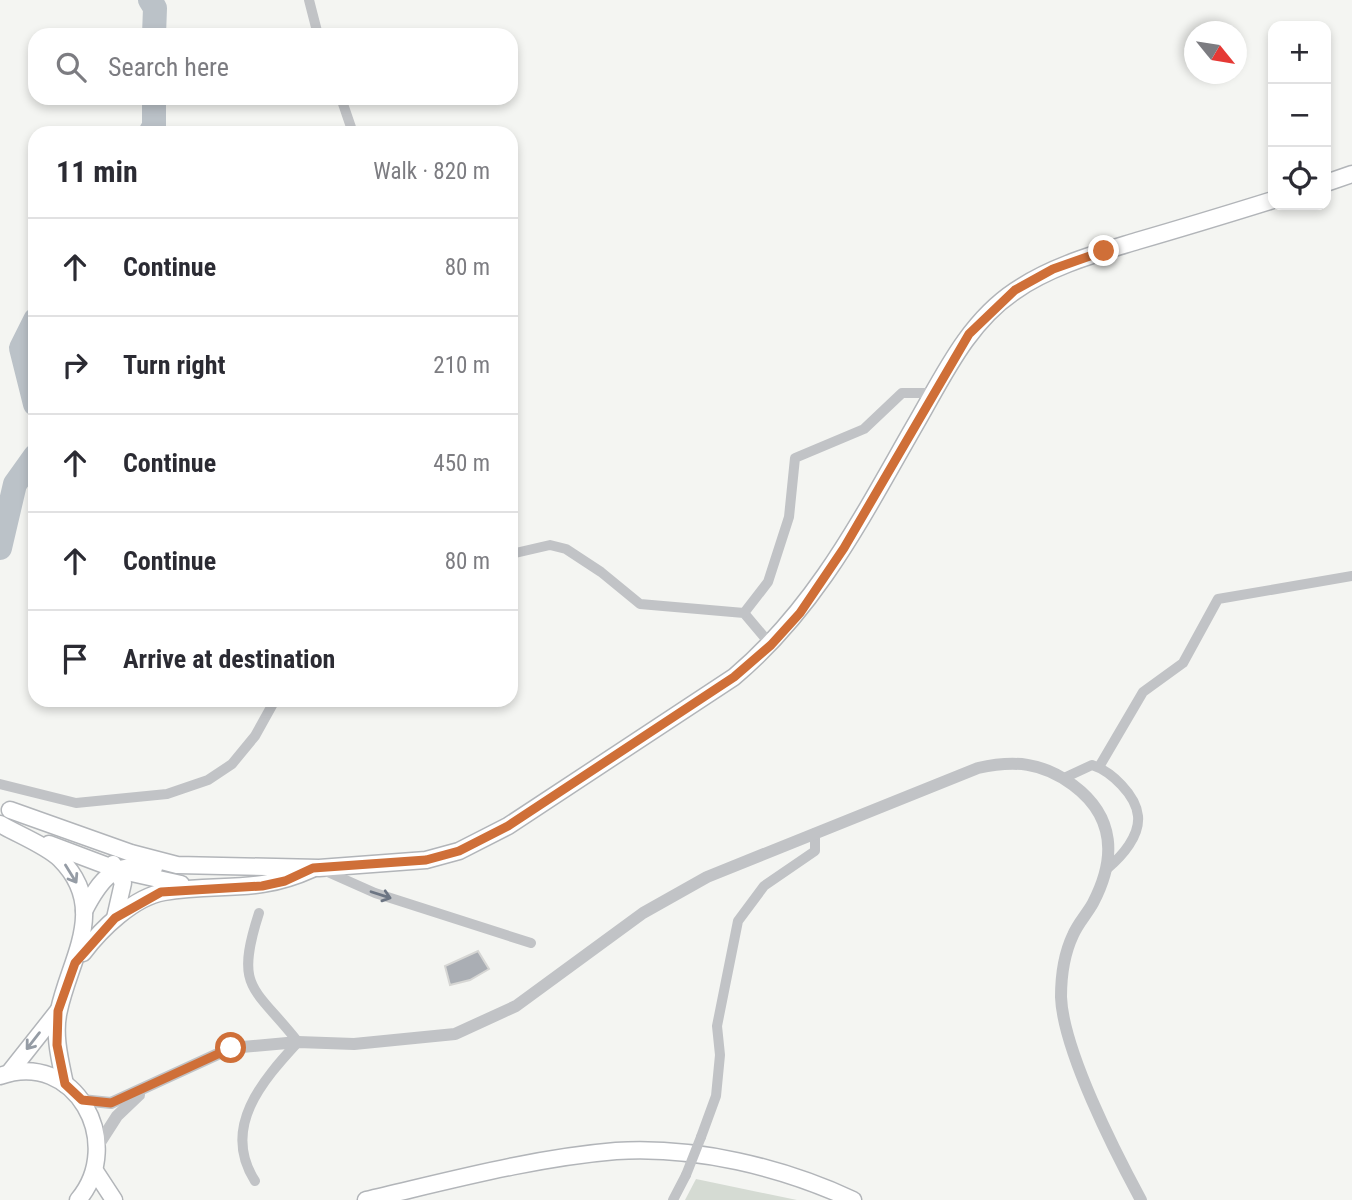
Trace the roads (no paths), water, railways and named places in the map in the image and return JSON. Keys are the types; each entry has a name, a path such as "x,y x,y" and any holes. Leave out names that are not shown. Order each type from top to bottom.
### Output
{"main road":[{"path":"1331,181 1352,174"},
{"path":"4,817 177,865 316,868 426,860 483,840 734,677 771,645 800,613 844,548 969,334 1015,290 1053,269 1268,202"},
{"path":"4,817 118,870 152,880 214,889"},
{"path":"4,817 59,857 75,877 84,911 84,936 58,1011 57,1045 65,1084"},
{"path":"84,911 98,884 130,865 197,876 256,876 275,866"},
{"path":"75,963 115,918 161,892 262,886 285,881 316,868"},
{"path":"115,918 123,883 118,870"},
{"path":"4,1074 58,1011"},
{"path":"4,1074 28,1072 47,1076 65,1084 82,1100 96,1128 99,1144 95,1171 78,1200"},
{"path":"366,1200 547,1160 618,1151 674,1153 738,1162 788,1175 853,1200"},
{"path":"95,1171 114,1200"}],"street":[{"path":"309,0 315,28"},
{"path":"343,105 351,126"},
{"path":"744,613 768,582 789,517 795,458 864,429 902,393 933,393"},
{"path":"518,552 550,545 566,549 601,572 640,604 744,613 771,645"},
{"path":"1099,767 1143,692 1183,663 1218,599 1352,576"},
{"path":"0,783 76,803 167,794 208,780 232,764 255,736 271,707"},
{"path":"82,1100 111,1103 145,1090 187,1065 231,1048 298,1042 354,1044 455,1034 516,1006 643,914 707,877 978,768 1007,762 1034,764 1064,778 1096,808 1110,839 1108,868 1067,952 1061,999 1069,1037 1092,1098 1118,1158 1142,1200"},
{"path":"1064,778 1092,765 1099,767 1124,787 1139,816 1135,835 1120,858 1108,868"},
{"path":"673,1200 686,1175 716,1096 720,1055 717,1026 738,921 764,886 815,851 816,833"},
{"path":"316,868 375,893 531,943"},
{"path":"259,913 249,944 247,968 255,995 298,1042"},
{"path":"255,1181 240,1153 243,1124 257,1092 298,1042"},
{"path":"99,1144 117,1116 145,1090"}],"waterway":[{"path":"150,0 155,8 154,28"},
{"path":"154,105 154,126"},
{"path":"28,334 21,348 28,376"},
{"path":"0,548 15,484 28,466"}]}
